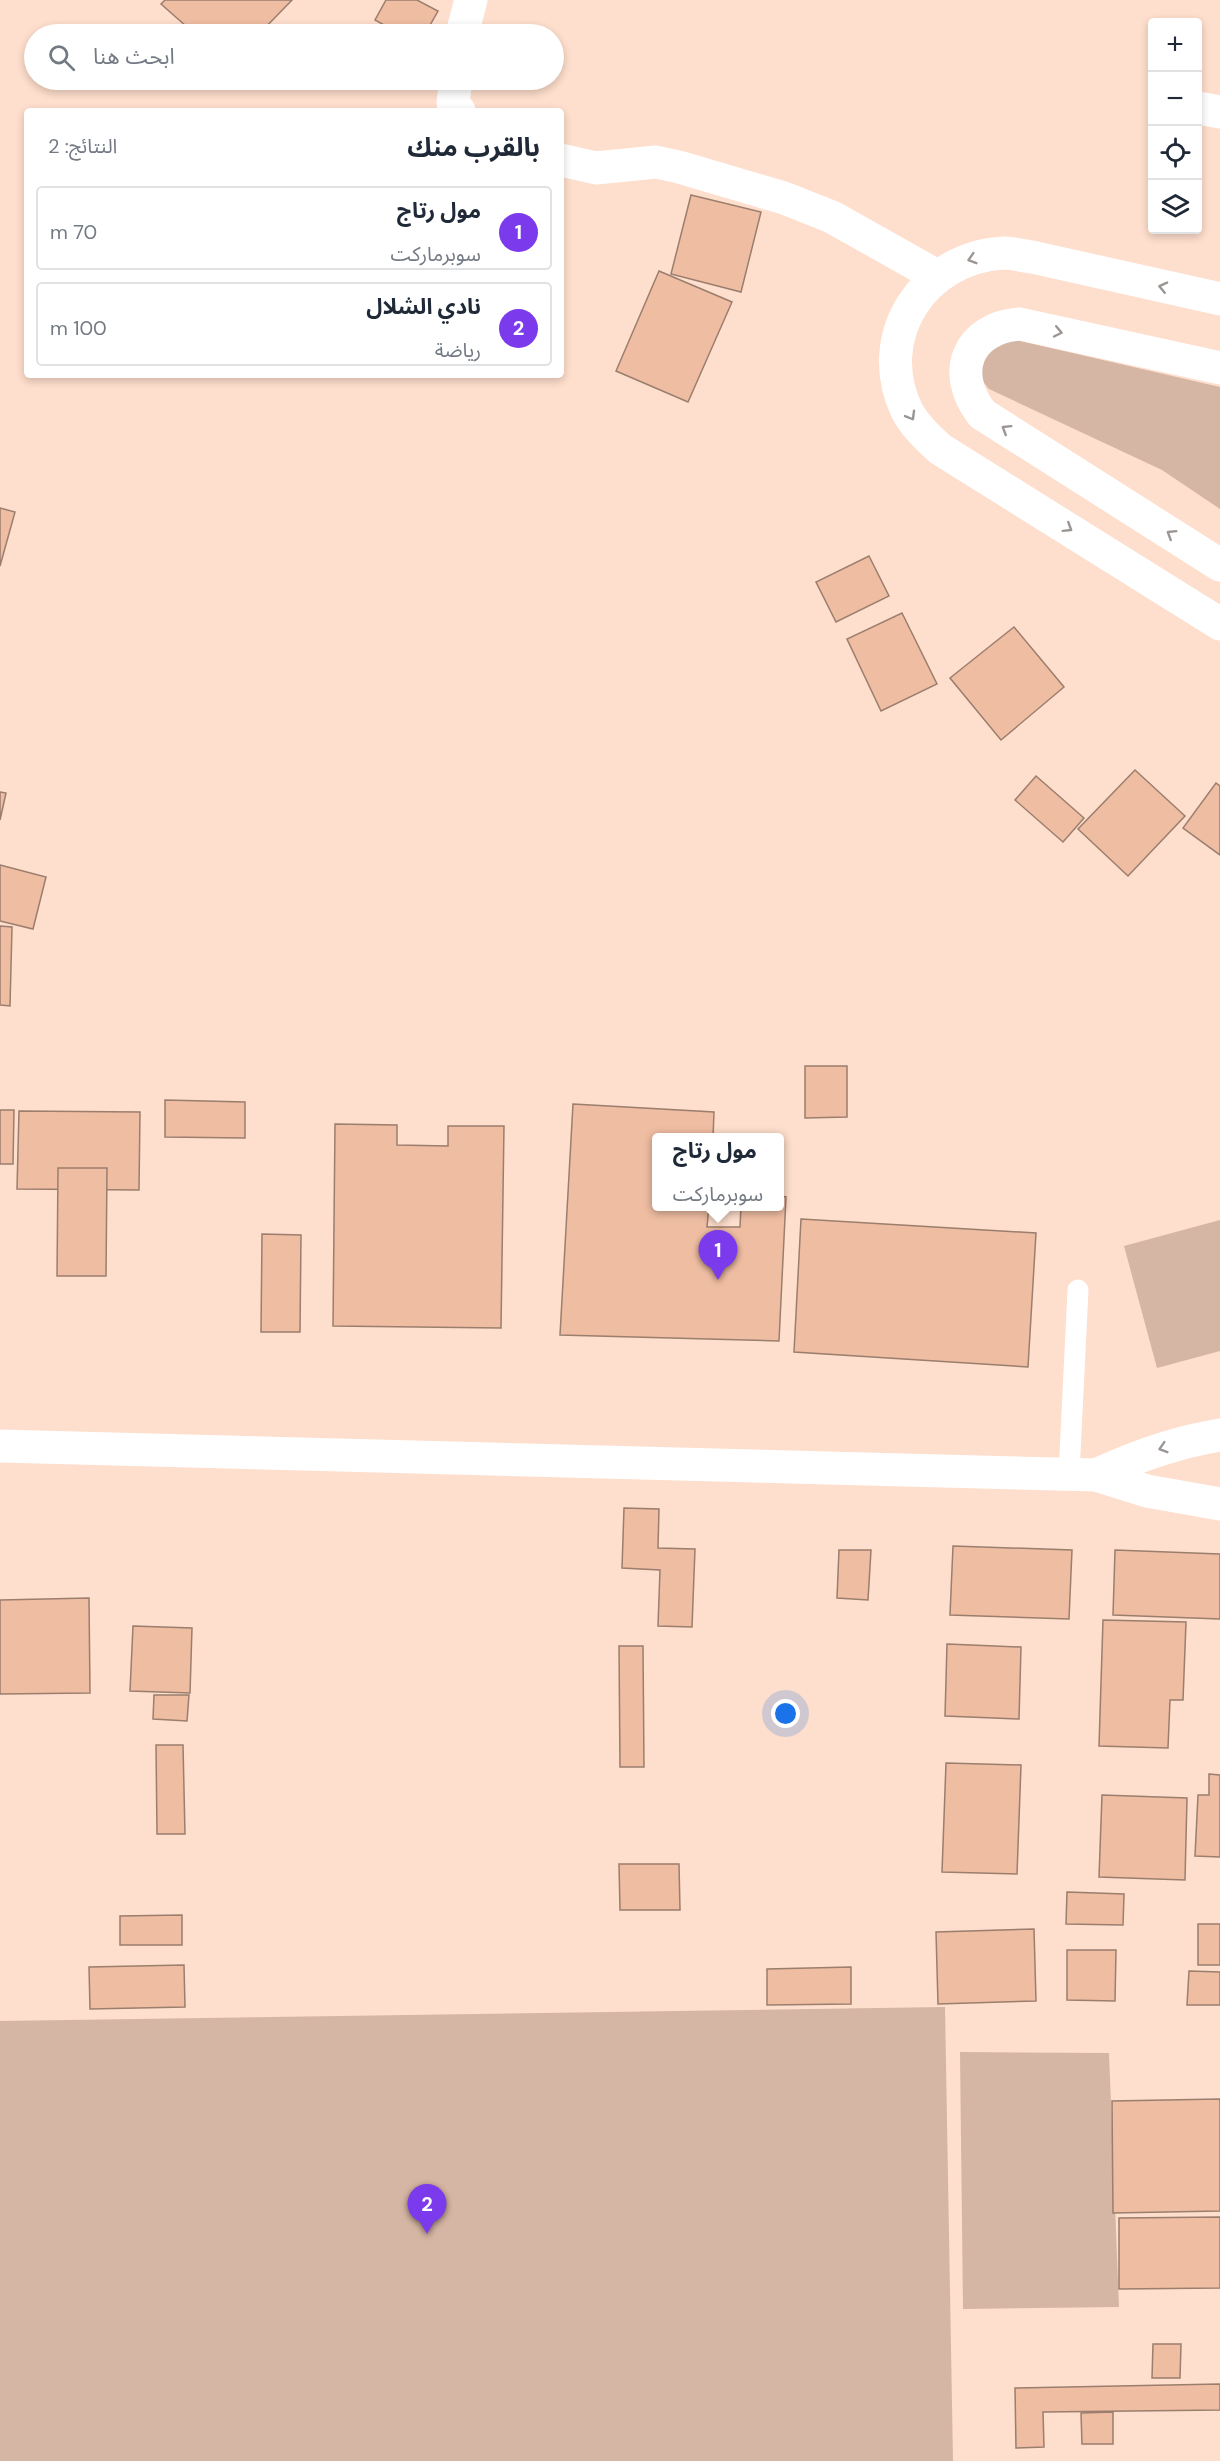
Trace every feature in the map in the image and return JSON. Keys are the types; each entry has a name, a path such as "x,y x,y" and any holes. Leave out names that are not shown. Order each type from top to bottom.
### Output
{"main road":[{"path":"465,24 471,0"},
{"path":"455,90 453,102 457,108"},
{"path":"1202,109 1220,112"},
{"path":"564,161 596,168 656,162 784,198 832,217 937,276"},
{"path":"1220,299 1007,253 982,256 958,263 937,276 919,294 906,315 898,339 895,363 898,388 907,411 921,432 940,449 1220,624"},
{"path":"1220,368 1020,324 1004,325 989,331 968,355 965,371 966,387 972,401 982,414 1220,565"},
{"path":"1083,1474 1186,1441 1220,1435"},
{"path":"0,1446 1083,1474 1147,1491 1220,1504"}],"lane":[{"path":"1078,1290 1083,1474"}],"shaded area":[{"path":"1016,340 1220,387 1220,509 1162,470 989,389 976,373 991,341"},
{"path":"1220,1220 1220,1351 1157,1368 1124,1246"},
{"path":"945,2007 953,2461 0,2461 0,2021"},
{"path":"960,2052 1109,2053 1119,2307 963,2309"}],"building":[{"path":"165,0 292,0 269,24 184,24 161,4"},
{"path":"386,0 417,0 438,11 431,24 382,24 375,20"},
{"path":"691,195 761,212 741,292 671,274"},
{"path":"659,271 732,302 688,402 616,371"},
{"path":"0,508 15,512 0,566"},
{"path":"869,556 889,596 836,622 816,582"},
{"path":"902,613 937,684 881,711 847,639"},
{"path":"1014,627 1064,687 1001,740 950,678"},
{"path":"1135,770 1185,816 1128,876 1078,829"},
{"path":"1036,776 1084,818 1063,842 1015,800"},
{"path":"1216,783 1220,786 1220,855 1183,828"},
{"path":"0,792 6,793 0,820"},
{"path":"0,865 46,877 33,929 0,921"},
{"path":"0,926 12,927 10,1006 0,1005"},
{"path":"805,1066 847,1066 847,1117 805,1118"},
{"path":"165,1100 245,1102 245,1138 165,1137"},
{"path":"573,1104 714,1112 713,1133 652,1133 652,1211 709,1211 707,1227 740,1227 741,1211 784,1211 784,1197 786,1197 779,1341 560,1335"},
{"path":"0,1110 14,1110 13,1164 0,1164"},
{"path":"19,1111 140,1112 139,1190 17,1189"},
{"path":"335,1124 397,1125 397,1145 448,1146 448,1126 504,1126 501,1328 333,1326"},
{"path":"58,1168 107,1168 106,1276 57,1276"},
{"path":"801,1219 1036,1233 1028,1367 794,1352"},
{"path":"262,1234 301,1235 300,1332 261,1332"},
{"path":"624,1508 659,1509 658,1548 695,1549 692,1627 658,1626 660,1570 622,1568"},
{"path":"953,1546 1072,1550 1069,1619 950,1615"},
{"path":"839,1550 871,1550 868,1600 837,1598"},
{"path":"1115,1550 1220,1554 1220,1619 1113,1615"},
{"path":"89,1598 90,1693 0,1694 0,1600"},
{"path":"1103,1620 1186,1622 1183,1700 1170,1700 1168,1748 1099,1746"},
{"path":"133,1626 192,1628 190,1693 130,1691"},
{"path":"947,1644 1021,1647 1019,1719 945,1716"},
{"path":"619,1646 643,1646 644,1767 620,1767"},
{"path":"154,1695 189,1695 187,1721 153,1719"},
{"path":"156,1745 183,1745 185,1834 157,1834"},
{"path":"946,1763 1021,1765 1017,1874 942,1872"},
{"path":"1209,1774 1220,1775 1220,1857 1195,1856 1198,1795 1209,1795"},
{"path":"1102,1795 1187,1798 1185,1880 1099,1877"},
{"path":"619,1864 679,1864 680,1910 620,1910"},
{"path":"1067,1892 1124,1894 1123,1925 1066,1924"},
{"path":"182,1915 182,1945 120,1945 120,1916"},
{"path":"1198,1924 1220,1924 1220,1965 1198,1965"},
{"path":"1034,1929 1036,2001 938,2004 936,1932"},
{"path":"1067,1950 1116,1950 1115,2001 1067,2000"},
{"path":"184,1965 185,2007 90,2009 89,1967"},
{"path":"851,1967 851,2004 767,2005 767,1969"},
{"path":"1189,1971 1220,1972 1220,2005 1187,2005"},
{"path":"1220,2099 1220,2211 1113,2213 1112,2101"},
{"path":"1220,2217 1220,2288 1119,2289 1119,2218"},
{"path":"1153,2344 1181,2344 1180,2378 1152,2378"},
{"path":"1220,2384 1220,2410 1043,2412 1044,2447 1016,2448 1015,2388"},
{"path":"1113,2412 1113,2444 1082,2444 1081,2413"}],"place":[{"name":"مول رتاج","path":"718,1280"},
{"name":"نادي الشلال","path":"427,2234"}]}
